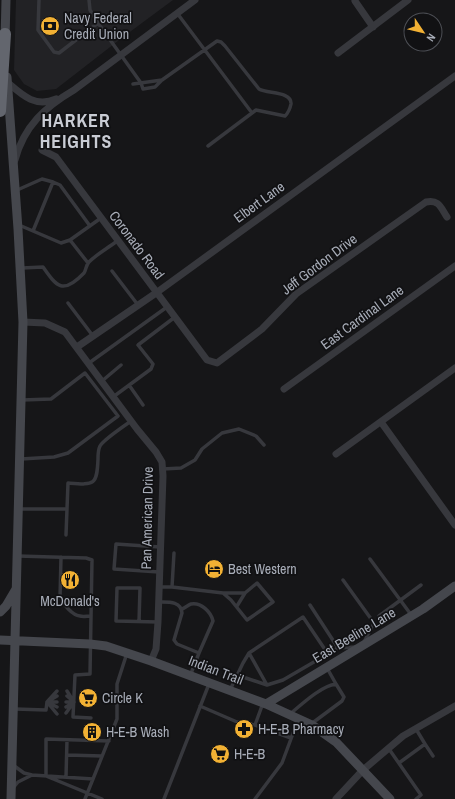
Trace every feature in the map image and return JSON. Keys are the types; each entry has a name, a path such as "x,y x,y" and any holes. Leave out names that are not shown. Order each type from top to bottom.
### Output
{"highway":[{"path":"0,111 5,34"}],"main road":[{"path":"6,0 5,34 7,82 18,224 23,322 12,794"},
{"name":"East Beeline Lane","path":"265,704 412,616 455,586"},
{"path":"0,612 6,606 17,588"},
{"name":"Indian Trail","path":"0,640 106,646 152,660 265,704 310,724 336,742 390,799"}],"street":[{"path":"7,82 24,97 36,102 48,103 62,97 74,90 194,0"},
{"path":"338,53 408,0"},
{"path":"355,1 373,27"},
{"name":"Elbert Lane","path":"77,347 156,293 455,76"},
{"path":"13,168 19,144 29,127 37,118 62,97"},
{"name":"Coronado Road","path":"42,150 56,157 207,360"},
{"name":"Jeff Gordon Drive","path":"207,360 217,363 262,329 296,294 426,202 432,200 437,202 447,217"},
{"name":"East Cardinal Lane","path":"284,389 455,266"},
{"name":"Pan American Drive","path":"23,322 45,323 65,332 162,462 158,622 156,649 152,660"},
{"path":"336,454 455,368"},
{"path":"381,422 455,525"},
{"path":"336,799 363,770 403,736 455,706"}],"lane":[{"path":"39,0 38,30 54,52 59,53 98,23"},
{"path":"89,0 90,10 141,83 143,89 146,90 155,87 162,80 217,41 221,42 259,89 288,97 291,105 285,116 256,110 208,146"},
{"path":"177,13 252,113"},
{"path":"133,84 162,80"},
{"path":"15,191 42,179 60,185 90,226"},
{"path":"33,231 53,182"},
{"path":"18,224 61,243 70,240 101,218"},
{"path":"70,240 88,263"},
{"path":"20,268 43,267 54,283 59,286 68,285 85,272 88,263 117,241"},
{"path":"112,271 138,305"},
{"path":"68,303 93,336"},
{"path":"89,363 167,307"},
{"path":"114,397 151,368 153,364 138,345 175,317"},
{"path":"102,381 121,365"},
{"path":"20,459 54,457 68,453 118,416 85,373 51,399 21,400"},
{"path":"129,385 143,405"},
{"path":"66,535 68,483 89,485 93,482 98,475 99,447 131,421"},
{"path":"163,469 181,468 195,460 202,449 222,433 234,430 239,429 256,436 264,445"},
{"path":"19,509 67,508"},
{"path":"159,572 114,569 116,544 160,547"},
{"path":"172,586 174,553"},
{"path":"18,556 86,558 92,560 90,674 75,675 72,717 91,718"},
{"path":"62,557 60,598 62,603 80,616 91,616"},
{"path":"370,559 412,616"},
{"path":"237,675 267,685 283,680 338,648 362,646 374,623 343,580"},
{"path":"223,593 237,606 247,620 273,602 257,583 245,593 237,606"},
{"path":"379,616 421,585"},
{"path":"158,587 172,586 223,593 245,593"},
{"path":"139,622 140,588 117,588 116,621 139,622 158,622"},
{"path":"158,602 171,602 179,605 182,609 182,613 174,640 177,644 198,653"},
{"path":"182,609 190,604 202,606 212,616 213,621 198,653 190,676"},
{"path":"310,605 338,648"},
{"path":"230,691 249,653 303,617 328,654"},
{"path":"85,799 117,719 117,684 127,652"},
{"path":"249,653 267,685"},
{"path":"310,724 342,701 344,697 327,668"},
{"path":"302,670 308,679"},
{"path":"164,799 209,683"},
{"path":"290,715 316,694 331,684 336,684"},
{"path":"14,708 46,710 47,702 57,691"},
{"path":"67,691 74,702"},
{"path":"47,702 57,696"},
{"path":"67,696 74,702"},
{"path":"47,702 57,702"},
{"path":"47,702 57,707"},
{"path":"47,702 57,714"},
{"path":"66,702 74,702"},
{"path":"66,707 74,702"},
{"path":"66,713 74,702"},
{"path":"255,725 265,704"},
{"path":"200,706 237,722 255,725 291,738"},
{"path":"255,799 282,762 299,719"},
{"path":"416,729 433,756"},
{"path":"46,776 46,739 108,741"},
{"path":"66,777 67,740"},
{"path":"399,763 425,744"},
{"path":"389,749 421,795 416,799"},
{"path":"67,755 102,756"},
{"path":"12,764 24,773 32,775 93,779"},
{"path":"12,794 18,782 32,775"},
{"path":"46,776 102,799"}],"shaded area":[{"path":"16,0 173,0 56,89 37,91 24,84 14,70"}],"place":[{"name":"Navy Federal Credit Union","path":"50,26"},
{"name":"Best Western","path":"214,569"},
{"name":"McDonald's","path":"70,580"},
{"name":"Circle K","path":"88,698"},
{"name":"H-E-B Pharmacy","path":"244,729"},
{"name":"H-E-B Wash","path":"92,732"},
{"name":"H-E-B","path":"220,754"}],"district":[{"name":"HARKER HEIGHTS","path":"76,130"}]}
